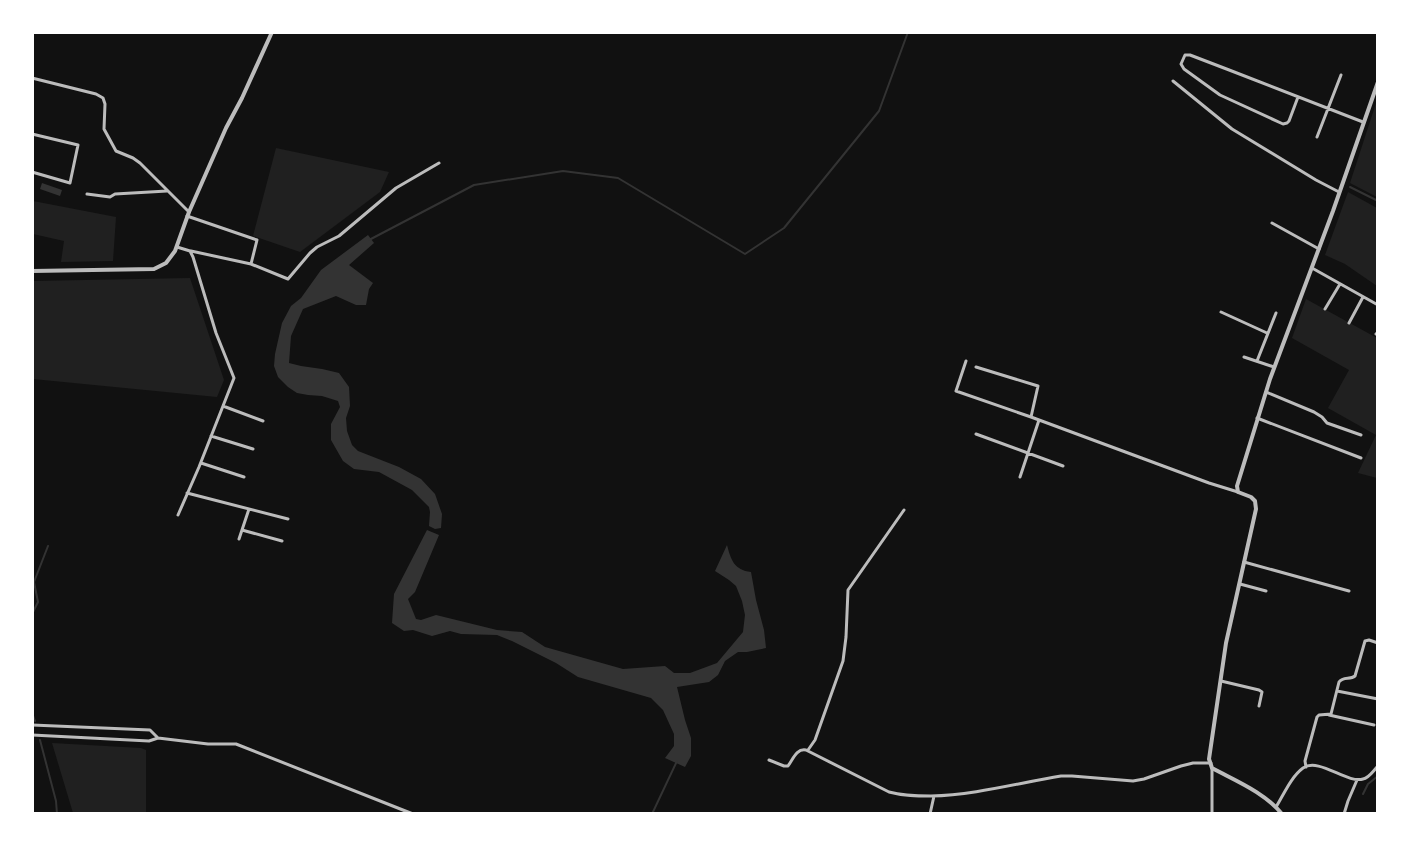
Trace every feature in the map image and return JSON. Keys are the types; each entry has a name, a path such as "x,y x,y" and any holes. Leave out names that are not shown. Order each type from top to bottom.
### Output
{"street":[{"path":"32,271 154,269 166,263 175,251 188,214 226,128 272,32"},
{"path":"1298,97 1289,121 1283,124 1220,95 1184,69 1181,64 1185,55 1190,55 1363,122"},
{"path":"1317,137 1341,75"},
{"path":"32,78 96,94 103,98 105,104 104,129 116,151 140,163 188,214 258,240 251,264"},
{"path":"1173,81 1232,129 1339,192"},
{"path":"1238,492 1237,486 1274,367 1319,249 1378,82"},
{"path":"32,134 78,145 70,183 32,172"},
{"path":"176,247 251,264 288,279 317,247 339,236 396,188 439,163"},
{"path":"87,194 110,197 115,194 167,191"},
{"path":"1272,223 1319,249"},
{"path":"178,515 201,463 234,378 216,333 190,251"},
{"path":"1312,268 1378,305"},
{"path":"1325,309 1340,284"},
{"path":"1349,323 1363,297"},
{"path":"1221,312 1267,333"},
{"path":"1257,361 1276,313"},
{"path":"1244,357 1274,367"},
{"path":"966,361 956,391 1200,480 1238,492 1251,497 1255,501 1256,509 1226,644 1209,759 1212,765 1212,814"},
{"path":"976,367 1038,386 1030,417"},
{"path":"1266,391 1314,412 1327,423 1361,435"},
{"path":"223,406 263,421"},
{"path":"1257,418 1361,458"},
{"path":"1020,477 1039,420"},
{"path":"976,434 1063,466"},
{"path":"211,436 253,449"},
{"path":"201,463 244,476"},
{"path":"187,493 288,519"},
{"path":"239,539 248,509"},
{"path":"808,750 815,740 843,661 848,590 904,510"},
{"path":"242,530 282,541"},
{"path":"1244,562 1349,591"},
{"path":"1240,584 1266,591"},
{"path":"1329,715 1332,712 1341,680 1355,676 1365,641 1369,640 1378,643"},
{"path":"1221,680 1260,690 1262,692 1259,706"},
{"path":"1337,690 1378,699"},
{"path":"1306,767 1305,761 1319,715 1329,715 1374,725"},
{"path":"32,725 150,730 158,738"},
{"path":"32,735 149,741 158,738 208,744 236,744 413,814"},
{"path":"769,760 788,766 799,750 808,750 889,792 900,795 934,796 955,796 1061,776 1133,781 1187,765 1212,765 1272,802 1282,814"},
{"path":"1276,807 1298,773 1306,767 1312,765 1357,780 1365,779 1378,766"},
{"path":"1344,814 1357,780"},
{"path":"930,814 934,796"}],"shaded area":[{"path":"1377,100 1378,197 1350,183"},
{"path":"276,148 389,172 380,192 300,252 253,236"},
{"path":"42,183 62,190 60,196 40,189"},
{"path":"1348,192 1377,208 1377,286 1345,264 1325,255"},
{"path":"33,201 116,217 113,261 61,262 64,241 33,234"},
{"path":"368,235 374,243 349,265 373,283 369,289 366,305 356,305 336,296 303,309 291,336 289,363 339,373 349,387 350,406 346,418 347,431 352,445 358,451 399,467 421,479 435,494 442,514 441,528 435,529 429,526 429,507 412,490 379,472 354,469 343,461 331,440 331,424 340,407 338,401 322,396 297,393 278,377 274,366 282,323 291,306 301,298 321,270"},
{"path":"190,278 224,380 217,397 33,379 33,281"},
{"path":"1306,299 1377,338 1377,478 1358,473 1376,435 1328,408 1349,370 1292,338"},
{"path":"427,530 439,535 415,592 408,599 416,619 421,620 436,615 497,630 522,632 545,647 623,669 665,666 674,673 690,673 717,663 743,632 745,615 736,586 715,571 727,545 737,567 751,572 764,630 766,648 738,652 725,661 718,675 709,682 677,687 691,738 691,756 685,767 665,758 674,746 674,734 663,710 651,698 578,677 556,663 497,635 461,634 450,631 432,636 413,630 404,631 392,623 394,594"},
{"path":"52,743 141,748 146,750 146,813 73,813"}],"waterway":[{"path":"369,240 474,185 563,171 618,178 745,254 784,228 879,111 908,32"},
{"path":"1350,187 1378,201"},
{"path":"32,614 38,602 34,582 48,546"},
{"path":"32,713 35,721"},
{"path":"40,740 56,801 57,814"},
{"path":"652,814 677,761"},
{"path":"1363,794 1368,784 1378,776"}]}
